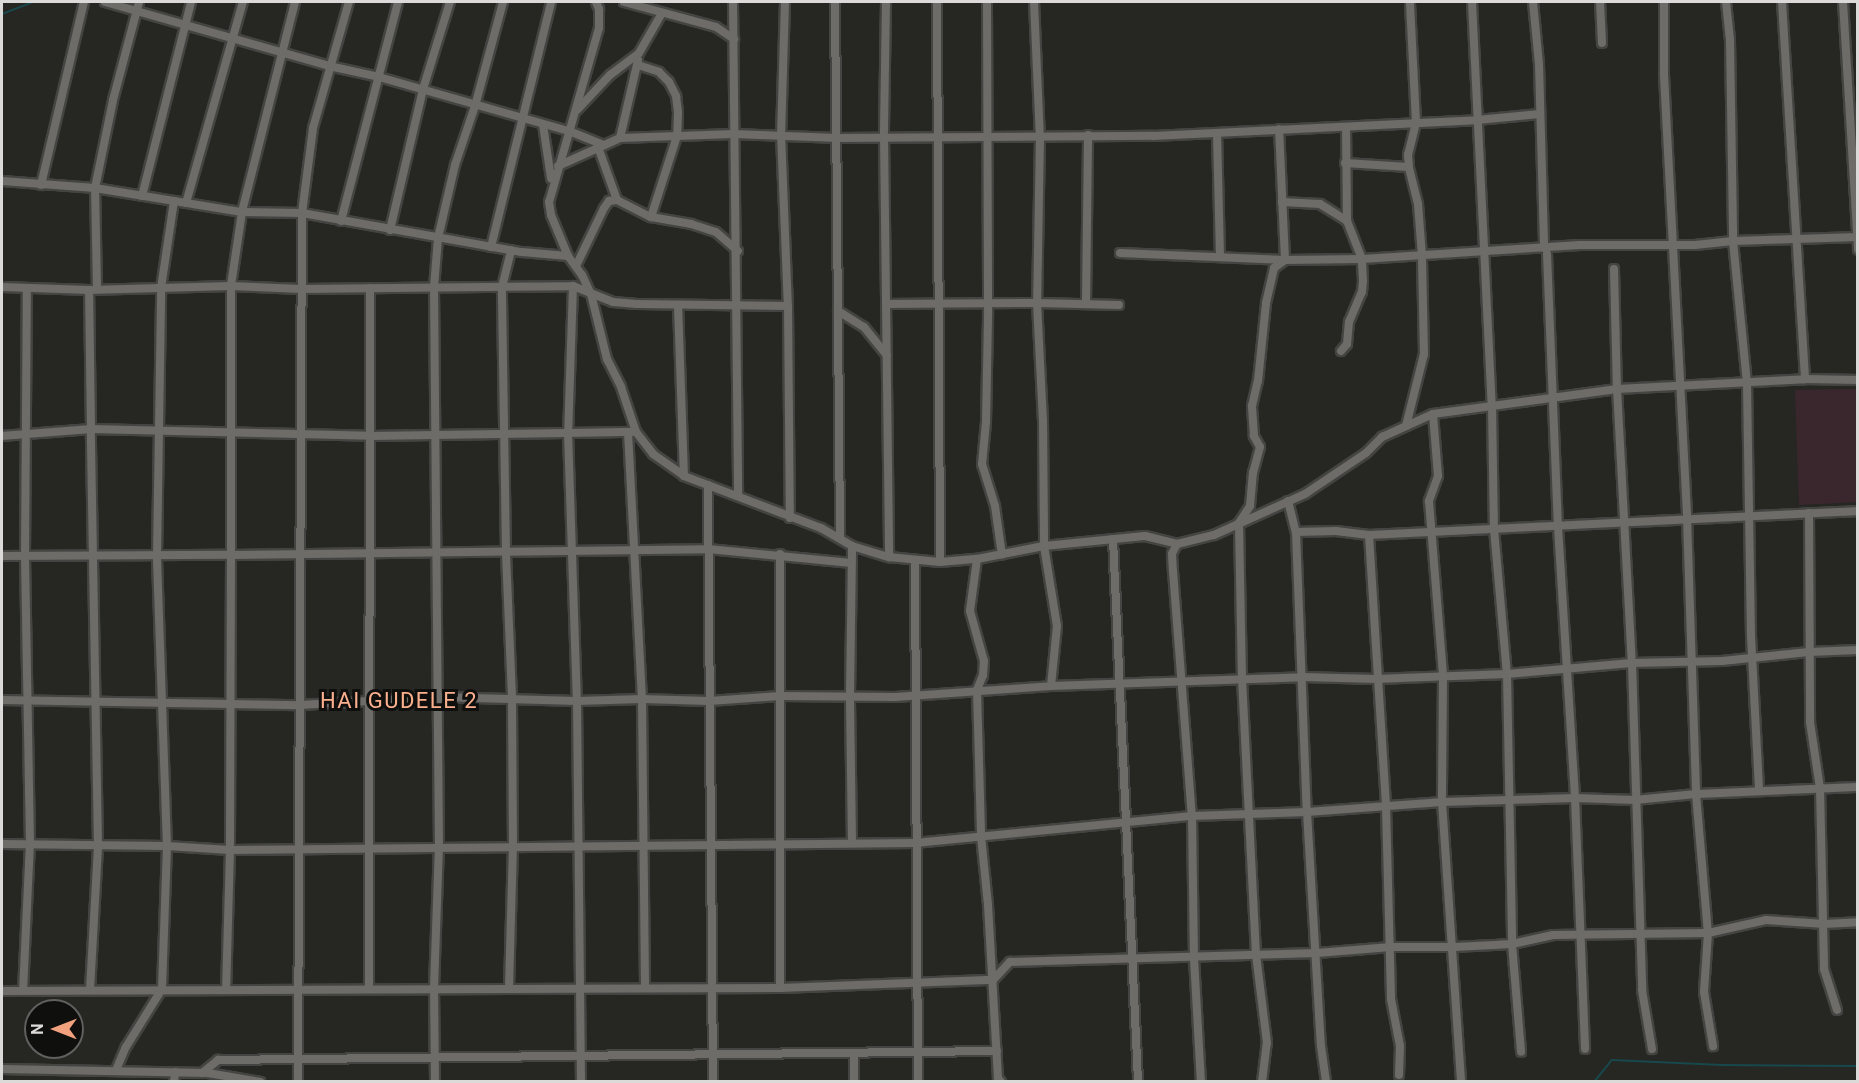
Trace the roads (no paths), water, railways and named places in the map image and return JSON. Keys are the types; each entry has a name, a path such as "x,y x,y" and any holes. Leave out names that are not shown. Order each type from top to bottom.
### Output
{"street":[{"path":"41,185 84,2"},
{"path":"105,2 136,13 329,66 379,77 569,131 601,146 617,200"},
{"path":"90,990 98,845 91,429 95,188 113,100 139,2"},
{"path":"142,196 191,2"},
{"path":"186,203 243,2"},
{"path":"226,990 230,850 231,286 242,212 295,2"},
{"path":"298,1082 302,213 313,128 349,2"},
{"path":"341,221 398,2"},
{"path":"390,230 423,89 450,2"},
{"path":"435,1082 434,988 439,848 434,288 438,238 455,165 475,106 503,2"},
{"path":"490,247 505,179 524,118 551,2"},
{"path":"596,2 599,9 599,27 549,202 551,215 568,256 591,294 607,359 621,387 632,432 634,550 642,699 645,986"},
{"path":"624,2 716,27 734,39"},
{"path":"734,2 734,134 738,251 738,495"},
{"path":"785,2 781,134 788,306 790,518"},
{"path":"835,2 840,537"},
{"path":"886,2 884,136 889,557"},
{"path":"937,2 940,562"},
{"path":"987,2 988,318 986,422 982,464 995,506 1002,555"},
{"path":"1034,2 1040,137 1037,303 1043,420 1044,546 1057,626 1051,686"},
{"path":"1406,426 1424,354 1422,256 1418,204 1408,155 1416,122 1410,2"},
{"path":"1472,2 1492,406 1494,529 1507,674 1512,944 1521,1052"},
{"path":"1533,2 1554,396 1558,527 1575,798 1585,1049"},
{"path":"1600,2 1602,43"},
{"path":"1664,2 1664,75 1687,518 1696,794 1708,933 1704,992 1713,1046"},
{"path":"1726,2 1730,40 1733,241 1748,383 1748,514 1752,658 1760,791"},
{"path":"1782,2 1804,379"},
{"path":"1843,2 1857,250"},
{"path":"575,112 610,75 639,53 662,13"},
{"path":"621,138 639,53"},
{"path":"638,65 659,72 669,82 676,96 677,136 651,217"},
{"path":"558,166 621,138 781,134 838,138 884,136 986,138 1216,133 1477,120 1540,114"},
{"path":"543,125 550,158 552,186"},
{"path":"1341,351 1347,344 1348,322 1362,292 1362,258 1347,221 1346,126"},
{"path":"1279,129 1285,260"},
{"path":"1216,133 1220,257"},
{"path":"1086,304 1088,135"},
{"path":"1346,163 1409,167"},
{"path":"2,181 95,188 242,212 302,213 490,247 568,256"},
{"path":"576,266 604,208 609,201 617,200 651,217 691,224 716,232 738,251"},
{"path":"116,1070 126,1047 162,989 167,846 160,703 157,556 161,433 161,288 174,201"},
{"path":"1282,202 1320,204 1347,221"},
{"path":"1120,253 1285,260 1546,251 1580,245 1695,245 1734,241 1857,237"},
{"path":"509,988 513,848 512,697 506,552 502,286 511,250"},
{"path":"1263,1082 1267,1043 1256,955 1242,680 1239,523 1250,506 1254,466 1260,447 1254,436 1252,406 1258,381 1266,303 1274,268 1285,260"},
{"path":"1614,269 1617,389 1632,663 1642,990 1652,1049"},
{"path":"2,287 93,290 231,286 302,289 573,286 613,302 788,306"},
{"path":"573,286 568,432 577,701 581,1082"},
{"path":"23,991 30,844 25,556 27,288"},
{"path":"369,989 367,702 370,288"},
{"path":"886,304 1119,305"},
{"path":"678,305 684,476"},
{"path":"838,311 864,327 888,356"},
{"path":"2,436 91,429 161,433 370,436 632,432 653,454 684,476 738,495 840,537 852,546 889,557 940,562 977,559 1044,546 1113,539 1145,536 1177,544 1214,535 1305,494 1357,459 1382,437 1433,414 1617,389 1804,379 1857,380"},
{"path":"1433,414 1438,476 1429,501 1443,676 1442,802 1454,947 1461,1082"},
{"path":"708,485 710,845 714,986 713,1082"},
{"path":"1288,501 1296,532 1307,812 1321,1046 1326,1082"},
{"path":"1296,532 1336,531 1369,535 1624,524 1748,514 1857,511"},
{"path":"1809,513 1810,722 1820,788 1824,969 1837,1010"},
{"path":"1369,535 1376,679 1386,806 1391,999 1400,1046 1399,1075"},
{"path":"1113,539 1138,1082"},
{"path":"1177,544 1172,554 1191,816 1194,958 1201,1082"},
{"path":"852,546 850,696 852,843"},
{"path":"2,556 300,555 708,549 780,554 851,563"},
{"path":"780,554 780,988"},
{"path":"977,559 970,611 985,669 977,690 981,836 993,981 998,1078 1001,1082"},
{"path":"915,561 918,1082"},
{"path":"2,700 300,705 438,696 577,701 642,699 709,701 780,696 917,694 1051,686 1303,677 1376,679 1507,674 1632,663 1752,658 1857,650"},
{"path":"2,844 167,846 230,850 915,843 1191,816 1307,812 1442,802 1575,798 1635,800 1696,794 1857,787"},
{"path":"2,991 645,986 780,988 993,981 1010,962 1194,958 1317,953 1391,947 1512,944 1553,935 1708,933 1766,920 1824,924 1857,922"},
{"path":"202,1073 218,1059 997,1052"},
{"path":"854,1053 854,1082"},
{"path":"2,1069 202,1073 260,1082"},
{"path":"174,1082 175,1072"}],"waterway":[{"path":"2,14 33,2"},
{"path":"1594,1082 1612,1060 1722,1065 1858,1066"}],"district":[{"name":"HAI GUDELE 2","path":"399,701"}]}
